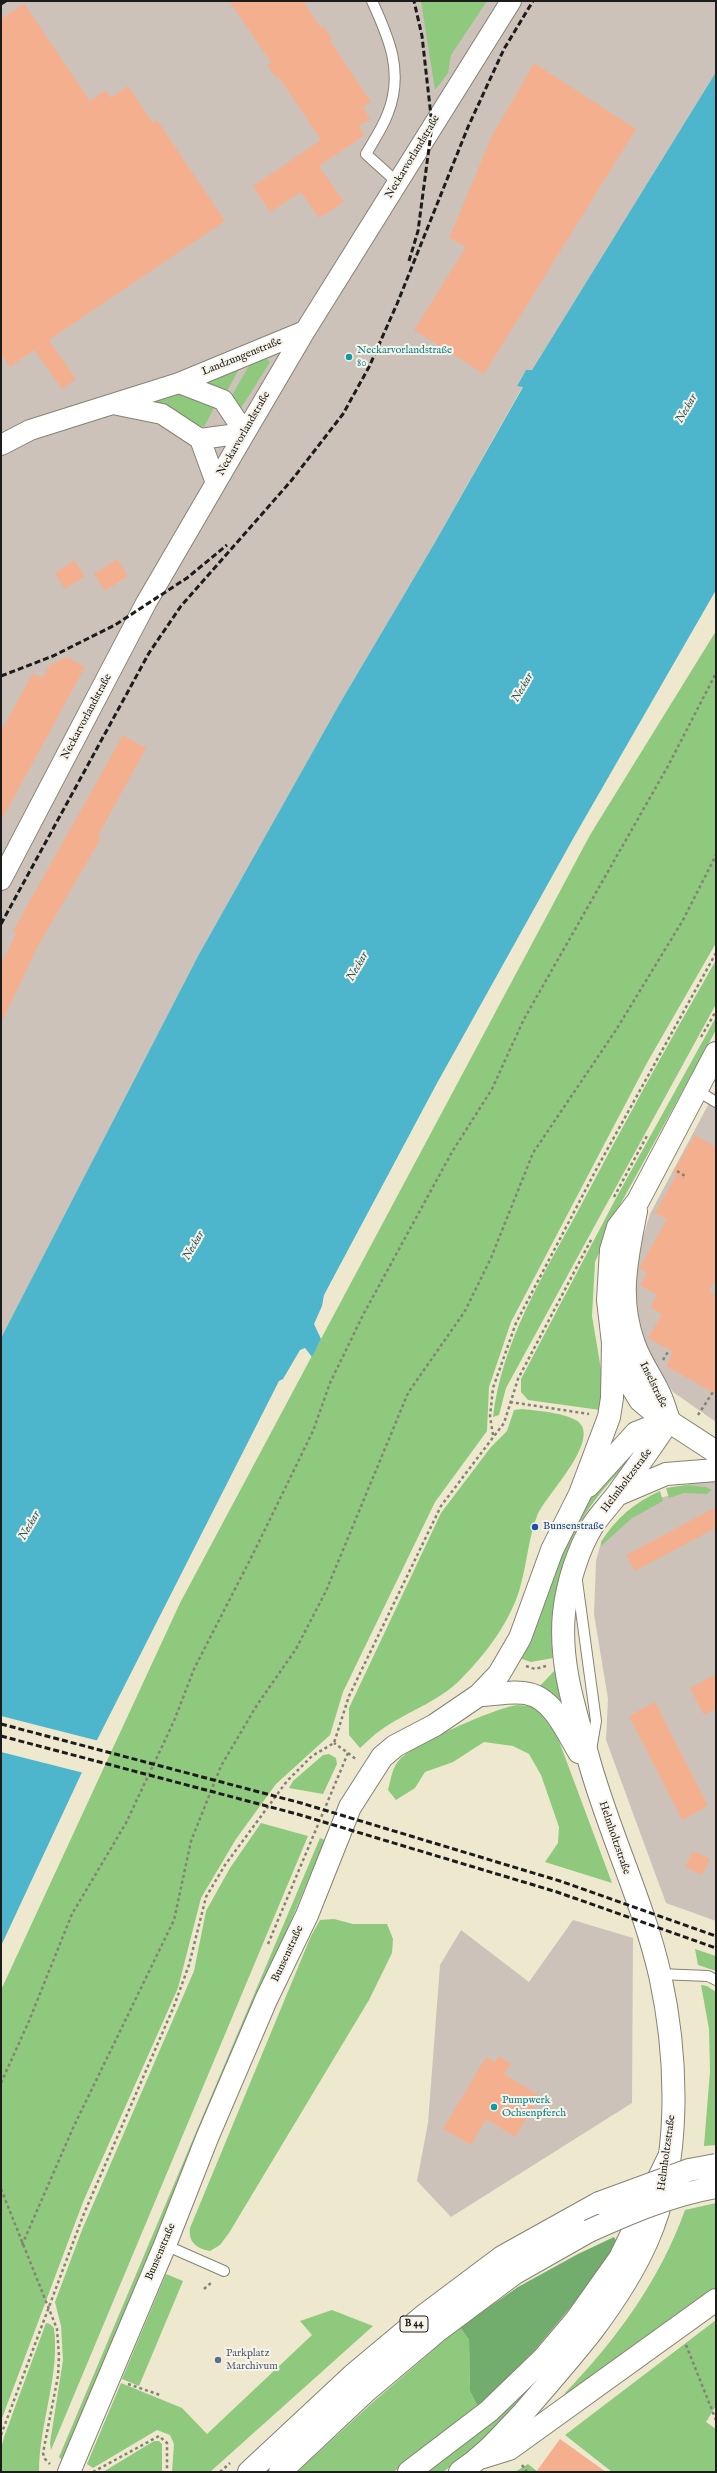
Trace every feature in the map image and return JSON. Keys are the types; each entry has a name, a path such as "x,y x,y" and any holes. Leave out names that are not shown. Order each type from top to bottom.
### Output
{"street":[{"name":"Neckarvorlandstraße","path":"1,880 146,603 244,433 305,330 511,1"},
{"name":"Landzungenstraße","path":"1,445 30,430 178,383 305,330"},
{"name":"Landzungenstraße","path":"178,383 223,400 244,433"},
{"name":"Landzungenstraße","path":"113,404 162,414 200,439"},
{"path":"216,483 200,439 244,433"},
{"name":"Inselstraße","path":"669,1420 653,1411 640,1400 626,1377 613,1343 608,1300 611,1250 618,1227 638,1201 716,1053"},
{"name":"Inselstraße","path":"638,1201 624,1271 627,1318 634,1343 645,1369 658,1391 669,1420"},
{"name":"Bunsenstraße","path":"60,2469 109,2376 166,2245 207,2138 266,2000 307,1915 350,1807 382,1757 395,1746 435,1725 479,1695 499,1674 517,1644 552,1550 580,1494 609,1417 612,1398 613,1343"},
{"path":"669,1420 716,1452"},
{"name":"Bunsenstraße","path":"580,1494 636,1433 669,1420"},
{"name":"Helmholtzstraße","path":"460,2472 484,2457 564,2366 602,2317 632,2272 648,2238 658,2211 668,2158 673,2076 670,2036 660,1974 608,1823 569,1688 564,1657 564,1612 575,1567 593,1526 651,1448 669,1420"},
{"path":"616,1496 666,1474 716,1470"},
{"name":"Helmholtzstraße","path":"479,1695 528,1693 541,1698 560,1720 591,1768"},
{"path":"409,2472 489,2411 543,2359 576,2320 620,2258 668,2158"},
{"name":"B 44","path":"249,2472 353,2375 426,2314 502,2257 599,2203 689,2170 716,2165"},
{"name":"B 44","path":"280,2472 366,2391 436,2332 515,2273 589,2231 644,2207 692,2191 716,2187"},
{"path":"484,2457 509,2449 716,2300"}],"lane":[{"path":"372,1 391,43 395,78 389,113 366,154 398,183"},
{"path":"696,1090 716,1102"},
{"path":"660,1974 708,1976 716,1980"},
{"path":"166,2245 224,2271"}],"path":[{"path":"1,2083 29,2021 72,1914 126,1822 174,1721 194,1669 254,1552 313,1431 330,1383 363,1315 452,1152 492,1089 524,1019 668,766 716,674"},
{"path":"22,2245 73,2128 174,1920 191,1841 221,1766 257,1705 296,1649 326,1591 408,1393 465,1311 491,1258 533,1153 616,1030 683,920 716,855"},
{"path":"493,1436 490,1416 493,1388 516,1323 597,1168 716,953"},
{"path":"678,1172 685,1176 683,1178"},
{"path":"699,1414 713,1392"},
{"path":"1,2435 47,2308 83,2216 174,2006 189,1965 206,1897 229,1859 287,1781 312,1756 334,1743 349,1696 441,1506 504,1423 510,1402 596,1415"},
{"path":"522,1665 535,1669 554,1665"},
{"path":"1,2189 47,2308 57,2329 59,2356 44,2446 45,2458 60,2469"},
{"path":"679,2326 716,2420"},
{"path":"109,2376 160,2395"},
{"path":"93,2472 159,2436 167,2443 167,2472"}],"shaded area":[{"path":"1,1 716,1 716,72 532,370 526,370 517,386 523,386 434,544 340,703 198,956 1,1338"},
{"path":"716,1090 716,1422 673,1392 654,1363 639,1328 634,1298 635,1263 650,1214"},
{"path":"716,1446 716,1921 666,1903 606,1740 608,1699 594,1614 596,1561 601,1543 652,1500 683,1492"},
{"path":"573,1920 633,1938 632,2103 451,2217 417,2181 428,2123 440,1965 461,1930 529,1982"}],"green space":[{"path":"421,1 487,1 451,55 448,73 435,90"},
{"path":"266,358 270,362 241,408 231,397 250,364"},
{"path":"239,369 226,393 204,382"},
{"path":"178,394 196,397 215,406 204,427 142,404 161,395"},
{"path":"716,631 716,943 648,1061 511,1322 489,1387 487,1431 435,1502 343,1692 330,1735 276,1784 236,1839 201,1898 178,1988 83,2202 1,2421 1,1990 180,1603 590,835"},
{"path":"716,960 716,1004 506,1388 499,1415 493,1417 505,1362 515,1335 538,1284 629,1115"},
{"path":"716,1017 716,1030 621,1203 595,1262 592,1316 604,1387 600,1410 528,1400 521,1392 521,1379 615,1200"},
{"path":"523,1409 556,1413 572,1418 582,1426 584,1436 581,1447 575,1459 537,1516 532,1532 521,1584 511,1611 497,1636 470,1670 460,1680 442,1695 378,1732 360,1748 349,1735 349,1708 441,1513 491,1447 507,1431 514,1410"},
{"path":"633,1446 638,1451 607,1485 590,1507 571,1542 564,1560 555,1599 552,1639 553,1658 531,1662 519,1658 583,1503"},
{"path":"686,1485 706,1487 712,1490 707,1494 684,1493 669,1498 666,1488"},
{"path":"660,1491 663,1501 632,1518 601,1546 601,1542 626,1512 642,1500"},
{"path":"555,1670 560,1698 560,1702 538,1688"},
{"path":"517,1705 537,1709 545,1716 556,1733 612,1883 545,1862 558,1843 559,1827 541,1775 529,1754 513,1746 484,1742 453,1762 425,1772 415,1788 396,1800 388,1790 392,1773 397,1762 409,1752 439,1735 474,1719"},
{"path":"329,1754 336,1758 337,1764 323,1794 289,1788 293,1781 323,1755"},
{"path":"261,1823 308,1836 51,2450 50,2443 63,2360 61,2326 55,2302 82,2230 194,1971 206,1911 230,1868"},
{"path":"320,1838 325,1840 63,2461 59,2457"},
{"path":"334,1919 353,1924 387,1924 393,1939 392,1953 369,2000 229,2233 220,2245 210,2251 201,2249 192,2241 190,2237 190,2228 311,1936 320,1920"},
{"path":"695,1949 716,1956 716,1971 698,1965"},
{"path":"701,1985 707,1986 716,1992 716,2145 704,2146 710,2071 709,2029"},
{"path":"716,2203 716,2288 568,2396 565,2393 602,2352 635,2308 663,2261 685,2210"},
{"path":"614,2237 617,2242 585,2290 534,2351 478,2407 470,2391 469,2340 460,2327 518,2287 578,2254"},
{"path":"166,2274 183,2281 139,2386 122,2379"},
{"path":"332,2310 373,2326 210,2472 172,2472 174,2444 170,2435 157,2430 93,2468 87,2464 121,2383 182,2408 207,2434 312,2335 300,2321"},
{"path":"716,2320 716,2406 706,2422 716,2429 716,2472 612,2472 565,2435"},
{"path":"46,2323 50,2324 54,2328 55,2346 52,2382 42,2436 39,2472 1,2472 1,2449 4,2437"},
{"path":"460,2327 469,2340 470,2391 478,2407 419,2456 393,2472 297,2472 372,2403"},
{"path":"547,2369 554,2374 462,2458 443,2472 425,2472 488,2423"},
{"path":"154,2441 159,2441 162,2444 162,2472 103,2472"},
{"path":"528,2464 538,2472 515,2472"}],"water":[{"name":"Neckar","path":"716,72 716,590 574,837 436,1085 324,1295 322,1306 314,1324 321,1339 312,1357 305,1348 300,1350 283,1379 279,1381 97,1740 1,1946 1,1338 198,956 340,703 434,544 523,387 517,386 526,370 532,370"}],"pier":[{"path":"1,1716 99,1741 84,1773 1,1752"}],"building":[{"path":"229,1 303,1 321,28 324,26 332,39 330,41 371,102 363,107 370,119 359,126 365,135 319,166 344,202 319,218 301,192 270,212 253,186 321,140 278,76 276,78 267,65 271,62"},
{"path":"24,3 90,101 106,90 111,98 128,86 153,123 157,120 225,221 49,340 76,379 62,389 34,350 10,367 1,354 1,19"},
{"path":"534,63 636,129 484,374 414,330 466,247 449,238 491,138"},
{"path":"117,559 128,576 105,591 94,574"},
{"path":"74,560 85,576 65,589 55,574"},
{"path":"67,657 85,667 1,821 1,731 33,673 42,678 50,665"},
{"path":"123,735 146,748 98,836 101,838 38,946 1,1023 1,965 16,933 13,931"},
{"path":"695,1135 716,1147 716,1279 709,1291 716,1295 716,1394 666,1366 673,1352 648,1338 662,1314 650,1307 657,1295 640,1285 647,1273 639,1268 667,1219 655,1213 677,1174 673,1172"},
{"path":"716,1507 716,1528 635,1571 626,1555"},
{"path":"716,1674 716,1709 704,1715 690,1688"},
{"path":"655,1702 708,1806 682,1820 629,1716"},
{"path":"693,1851 710,1859 702,1875 685,1867"},
{"name":"Pumpwerk Ochsenpferch","path":"498,2056 511,2064 504,2074 540,2096 515,2137 486,2119 471,2145 443,2129 486,2057 495,2062"},
{"path":"560,2439 606,2472 536,2472"}],"railway":[{"path":"1,4 6,1"},
{"path":"409,261 418,231 432,125 422,36 414,1"},
{"path":"1,924 149,653 181,606 291,481 343,414 369,367 397,304 468,127 504,49 533,1"},
{"path":"1,676 53,656 115,625 187,578 227,545"},
{"path":"1,1724 301,1803 560,1881 716,1936"},
{"path":"1,1736 297,1814 557,1892 716,1948"}],"place":[{"name":"Neckarvorlandstraße 80","path":"349,357"},
{"name":"Bunsenstraße","path":"535,1527"},
{"name":"Pumpwerk Ochsenpferch","path":"494,2107"},
{"name":"Parkplatz Marchivum","path":"218,2360"}]}
